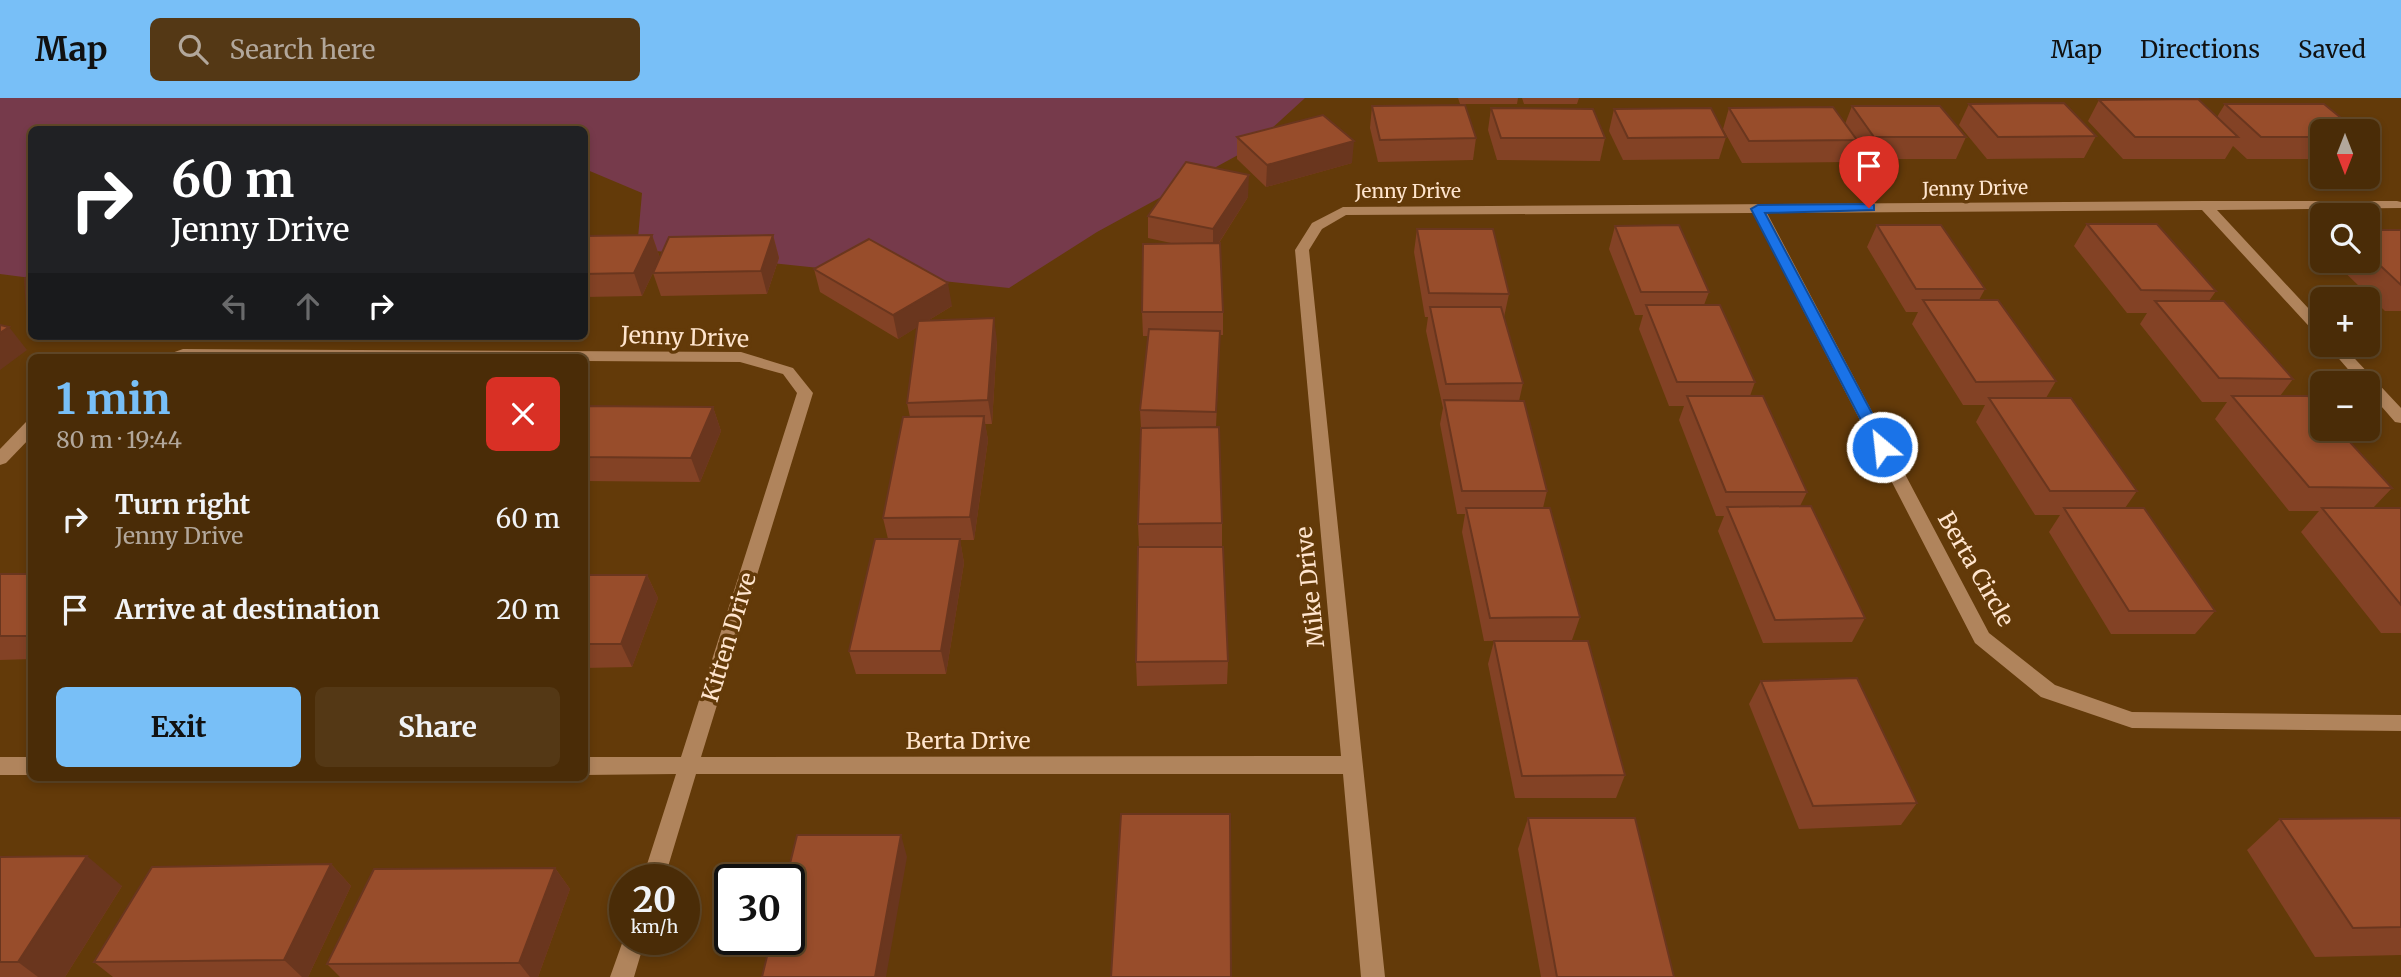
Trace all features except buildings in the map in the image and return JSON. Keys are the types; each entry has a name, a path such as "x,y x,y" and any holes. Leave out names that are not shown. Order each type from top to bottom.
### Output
{"street":[{"path":"2205,205 2310,319"},
{"name":"Jenny Drive","path":"1343,211 2397,205"},
{"name":"Berta Circle","path":"1758,209 1982,638 2048,691 2132,720 2401,723"},
{"name":"Mike Drive","path":"1343,211 1317,226 1301,250 1373,977"},
{"name":"Jenny Drive","path":"588,356 741,357 788,371 805,393"},
{"path":"2345,357 2401,418"},
{"name":"Kitten Drive","path":"658,864 805,393"},
{"path":"0,458 28,430"},
{"name":"Berta Drive","path":"588,766 1352,765"},
{"path":"0,766 28,766"},
{"path":"622,977 629,955"}],"shaded area":[{"path":"0,98 1305,98 1249,149 1097,232 1009,288 637,249 642,193 588,170 588,126 28,126 28,278 0,274"}],"route":[{"path":"1869,208 1758,209 1882,447"}]}
